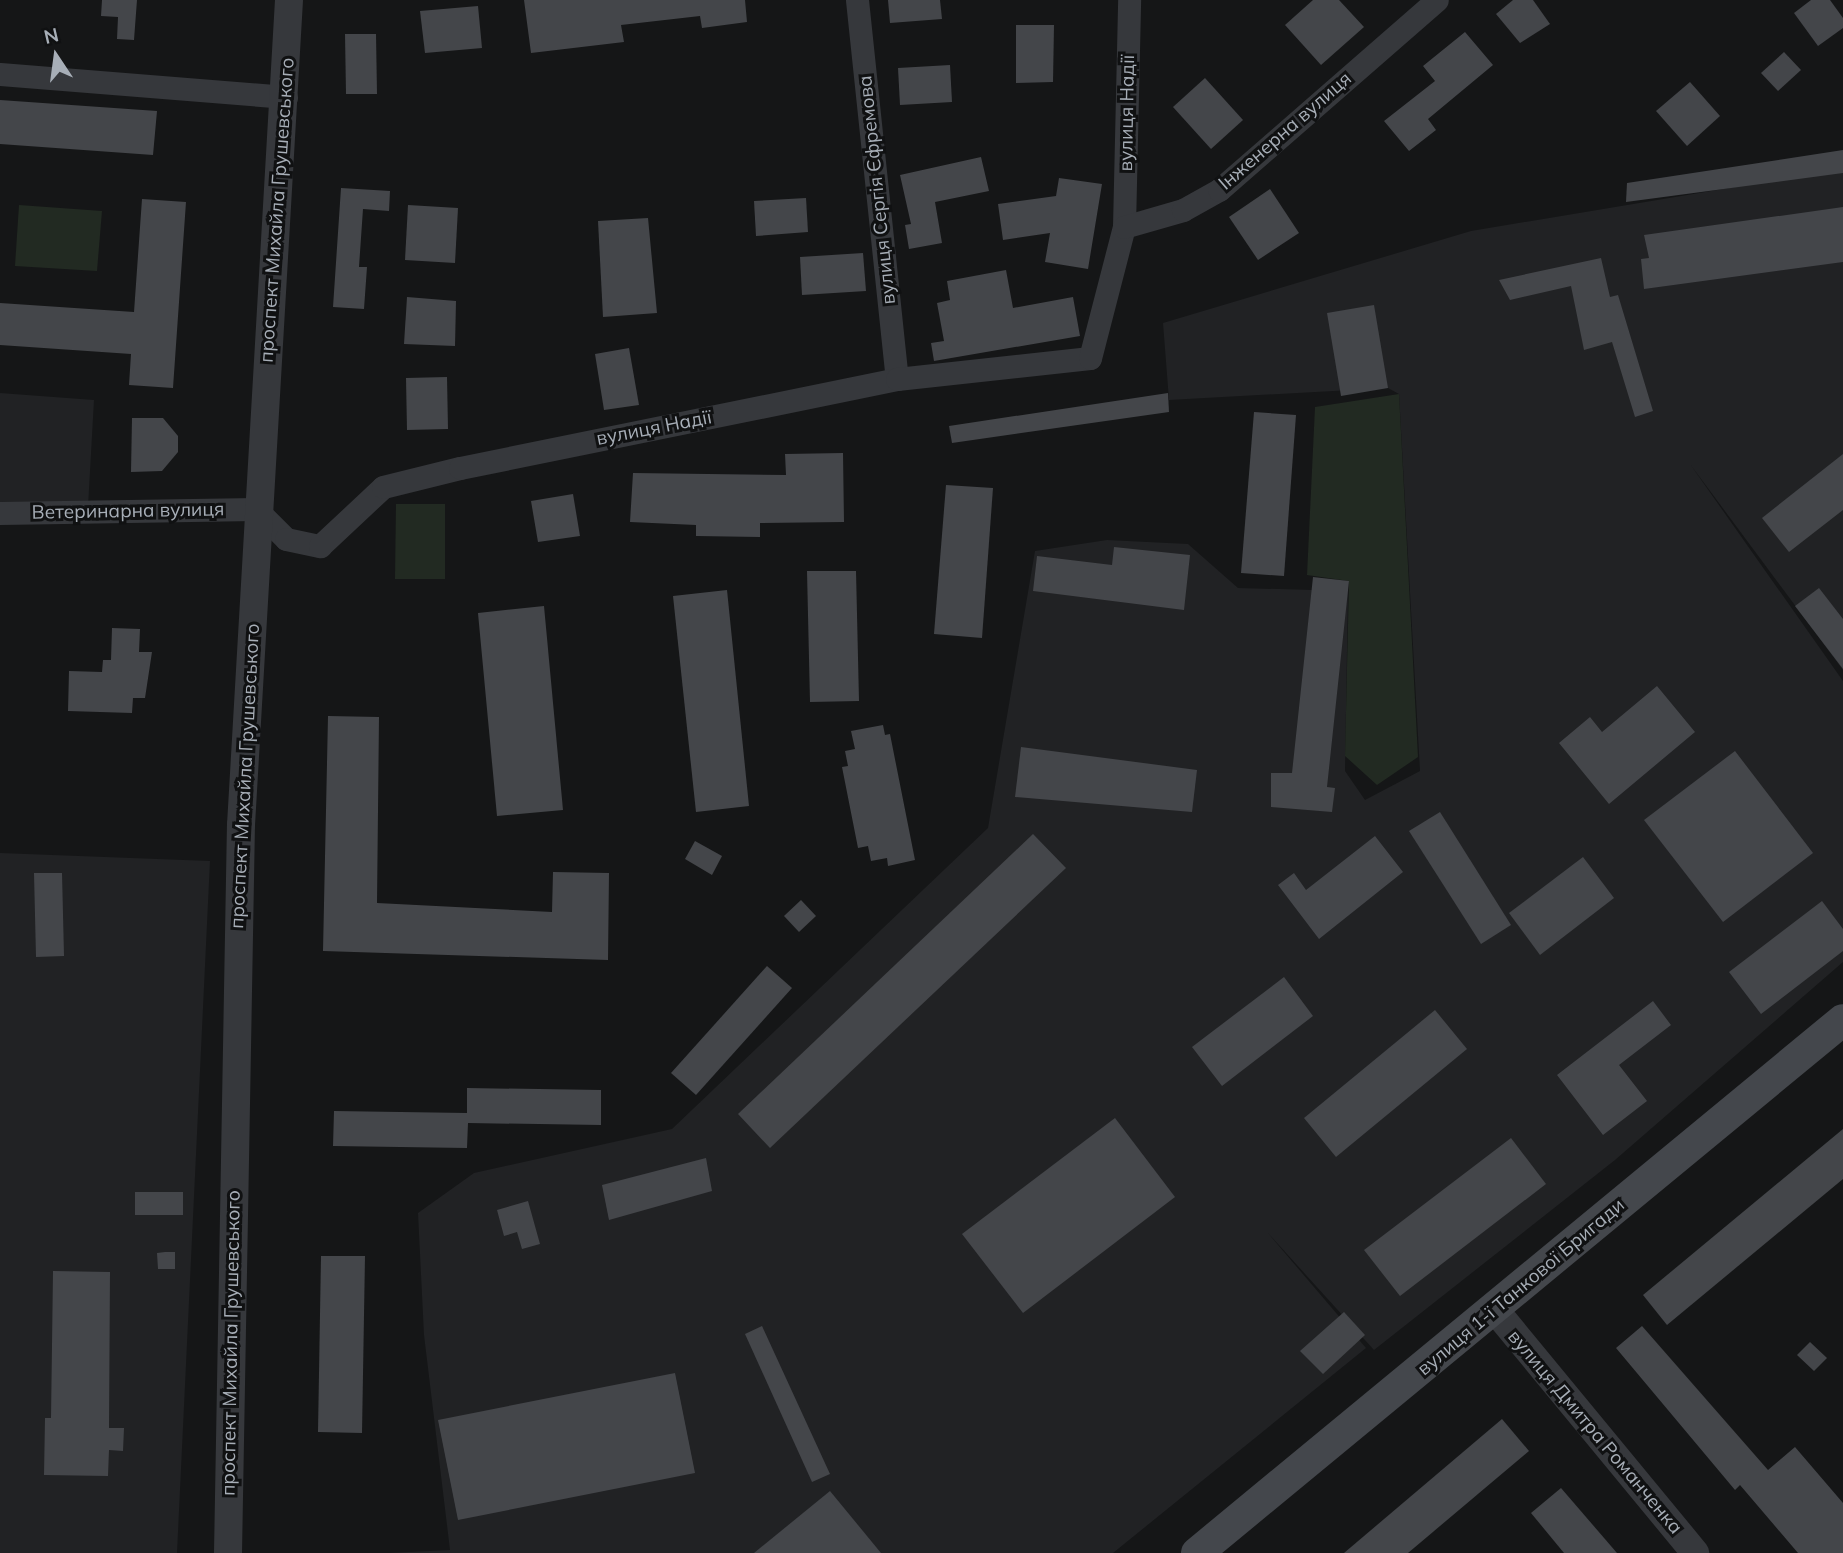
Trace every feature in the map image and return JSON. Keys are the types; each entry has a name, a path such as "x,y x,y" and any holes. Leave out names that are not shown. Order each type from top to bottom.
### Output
{"main road":[{"name":"вулиця 1-ї Танкової Бригади","path":"1197,1553 1495,1310 1843,1020"}],"street":[{"name":"проспект Михайла Грушевського","path":"228,1553 237,950 256,509 286,97 289,0"},
{"name":"вулиця Сергія Єфремова","path":"857,0 897,379"},
{"name":"вулиця Надії","path":"256,509 286,539 320,546 383,487 897,379 1090,358 1124,227 1129,0"},
{"name":"Інженерна вулиця","path":"1124,227 1183,210 1219,190 1437,0"},
{"path":"0,74 286,97"},
{"name":"Ветеринарна вулиця","path":"0,513 256,509"},
{"name":"вулиця Дмитра Романченка","path":"1495,1310 1695,1553"}],"shaded area":[{"path":"1843,169 1843,670 1690,464 1843,681 1843,962 1615,1160 1374,1350 1267,1232 1366,1348 1113,1553 388,1553 450,1550 424,1335 418,1213 474,1173 672,1129 988,828 1035,551 1107,540 1188,544 1238,588 1348,591 1345,771 1365,800 1420,771 1399,394 1388,388 1169,400 1163,323 1471,231"},
{"path":"19,205 102,211 97,271 15,266"},
{"path":"0,393 94,400 88,507 0,509"},
{"path":"1399,394 1418,757 1377,785 1345,756 1349,581 1307,575 1315,407"},
{"path":"396,504 445,504 445,579 395,579"},
{"path":"0,853 210,861 177,1553 0,1553"}],"building":[{"path":"102,0 137,0 134,40 117,39 118,17 101,16"},
{"path":"524,0 745,0 747,22 702,28 700,16 621,25 624,42 531,53"},
{"path":"888,0 940,0 942,19 890,23"},
{"path":"1313,0 1339,0 1364,27 1321,65 1285,25"},
{"path":"1513,0 1533,0 1550,24 1520,43 1496,14"},
{"path":"1811,0 1830,0 1843,18 1843,28 1818,46 1794,13"},
{"path":"478,6 482,48 425,53 420,11"},
{"path":"1016,25 1054,25 1053,82 1016,83"},
{"path":"1465,32 1493,65 1428,119 1436,130 1409,151 1384,121 1435,81 1423,66"},
{"path":"345,34 376,34 377,94 346,94"},
{"path":"1784,52 1801,70 1778,91 1761,73"},
{"path":"950,65 952,102 900,105 898,68"},
{"path":"1205,78 1243,120 1211,149 1173,107"},
{"path":"1690,82 1720,116 1687,146 1656,111"},
{"path":"0,100 157,111 153,155 0,144"},
{"path":"1843,150 1843,173 1626,202 1627,183"},
{"path":"981,157 989,191 935,202 942,243 909,249 905,225 911,224 900,175"},
{"path":"1059,178 1102,184 1088,269 1045,262 1050,233 1003,240 998,204 1056,196"},
{"path":"341,188 390,191 389,211 363,209 359,267 367,267 364,309 333,307"},
{"path":"1270,189 1299,233 1258,260 1229,217"},
{"path":"806,198 808,232 756,236 754,201"},
{"path":"142,199 186,202 173,388 129,385 131,354 0,345 0,303 134,312"},
{"path":"408,205 458,208 455,263 405,260"},
{"path":"1843,207 1843,262 1644,289 1641,259 1649,258 1644,235"},
{"path":"648,218 657,313 603,317 598,221"},
{"path":"863,253 866,291 802,295 800,257"},
{"path":"1601,258 1610,297 1618,295 1653,411 1635,417 1612,342 1584,350 1571,286 1510,300 1499,280"},
{"path":"1006,270 1013,308 1073,297 1080,336 934,361 931,343 944,341 937,303 950,300 947,281"},
{"path":"407,297 456,301 455,346 404,344"},
{"path":"1374,305 1388,388 1341,396 1327,313"},
{"path":"629,348 639,405 604,410 595,354"},
{"path":"447,377 448,429 407,430 406,378"},
{"path":"1168,393 1169,412 952,443 949,426"},
{"path":"1254,412 1296,415 1284,576 1241,573"},
{"path":"132,418 163,418 178,436 178,452 162,471 131,472"},
{"path":"843,453 844,522 760,523 760,537 696,536 696,525 630,522 633,473 786,475 785,454"},
{"path":"1843,454 1843,510 1789,552 1762,518"},
{"path":"946,485 993,488 982,638 934,634"},
{"path":"573,494 580,536 538,542 531,501"},
{"path":"1114,547 1190,555 1184,610 1033,591 1037,556 1112,565"},
{"path":"807,571 856,571 859,701 810,702"},
{"path":"1313,577 1349,581 1327,787 1335,788 1332,812 1271,807 1271,773 1292,773"},
{"path":"1819,588 1843,619 1843,669 1795,606"},
{"path":"727,590 749,806 696,812 673,596"},
{"path":"544,606 563,810 497,816 478,613"},
{"path":"112,628 140,629 139,652 152,652 145,698 133,698 132,713 68,711 69,671 102,672 103,660 111,660"},
{"path":"1657,686 1695,732 1609,804 1559,743 1590,717 1602,732"},
{"path":"328,716 379,717 377,903 552,912 553,872 609,873 608,960 323,951"},
{"path":"883,725 885,735 890,734 915,860 888,866 887,858 871,861 868,846 858,848 842,767 848,766 845,751 855,749 851,731"},
{"path":"1021,747 1197,770 1192,812 1015,797"},
{"path":"1735,751 1813,853 1723,922 1644,820"},
{"path":"1440,812 1511,925 1481,944 1409,831"},
{"path":"1033,834 1066,868 770,1148 738,1114"},
{"path":"1375,836 1403,872 1319,939 1278,885 1294,873 1306,890"},
{"path":"695,841 722,856 712,875 685,859"},
{"path":"1583,857 1614,898 1540,955 1509,913"},
{"path":"34,873 62,873 64,956 36,957"},
{"path":"801,900 816,916 799,932 784,916"},
{"path":"1822,901 1843,929 1843,951 1761,1014 1729,972"},
{"path":"767,966 792,988 696,1095 671,1073"},
{"path":"1284,977 1313,1016 1222,1086 1192,1047"},
{"path":"1653,1001 1671,1025 1619,1065 1647,1101 1603,1135 1557,1075"},
{"path":"1435,1010 1467,1049 1336,1157 1304,1118"},
{"path":"467,1088 601,1090 601,1125 468,1123 467,1148 333,1146 334,1111 467,1113"},
{"path":"1115,1118 1175,1197 1023,1313 962,1234"},
{"path":"1843,1129 1843,1179 1667,1325 1643,1295"},
{"path":"1511,1138 1546,1184 1400,1296 1364,1250"},
{"path":"706,1158 712,1191 609,1220 602,1185"},
{"path":"135,1192 183,1192 183,1215 135,1215"},
{"path":"528,1201 540,1244 522,1249 517,1232 504,1236 497,1210"},
{"path":"175,1252 175,1269 158,1269 157,1253"},
{"path":"321,1256 365,1256 362,1433 318,1432"},
{"path":"53,1271 110,1272 109,1428 124,1428 123,1451 109,1450 108,1476 44,1475 45,1418 51,1418"},
{"path":"1344,1312 1365,1335 1323,1374 1300,1351"},
{"path":"762,1326 830,1474 812,1482 745,1334"},
{"path":"1642,1326 1768,1470 1795,1447 1843,1503 1843,1553 1798,1553 1740,1485 1735,1490 1616,1348"},
{"path":"1810,1342 1827,1358 1814,1371 1797,1355"},
{"path":"675,1373 695,1473 458,1520 438,1420"},
{"path":"1502,1419 1529,1451 1408,1553 1344,1553"},
{"path":"1561,1488 1617,1553 1564,1553 1531,1513"},
{"path":"830,1491 881,1553 754,1553"}]}
